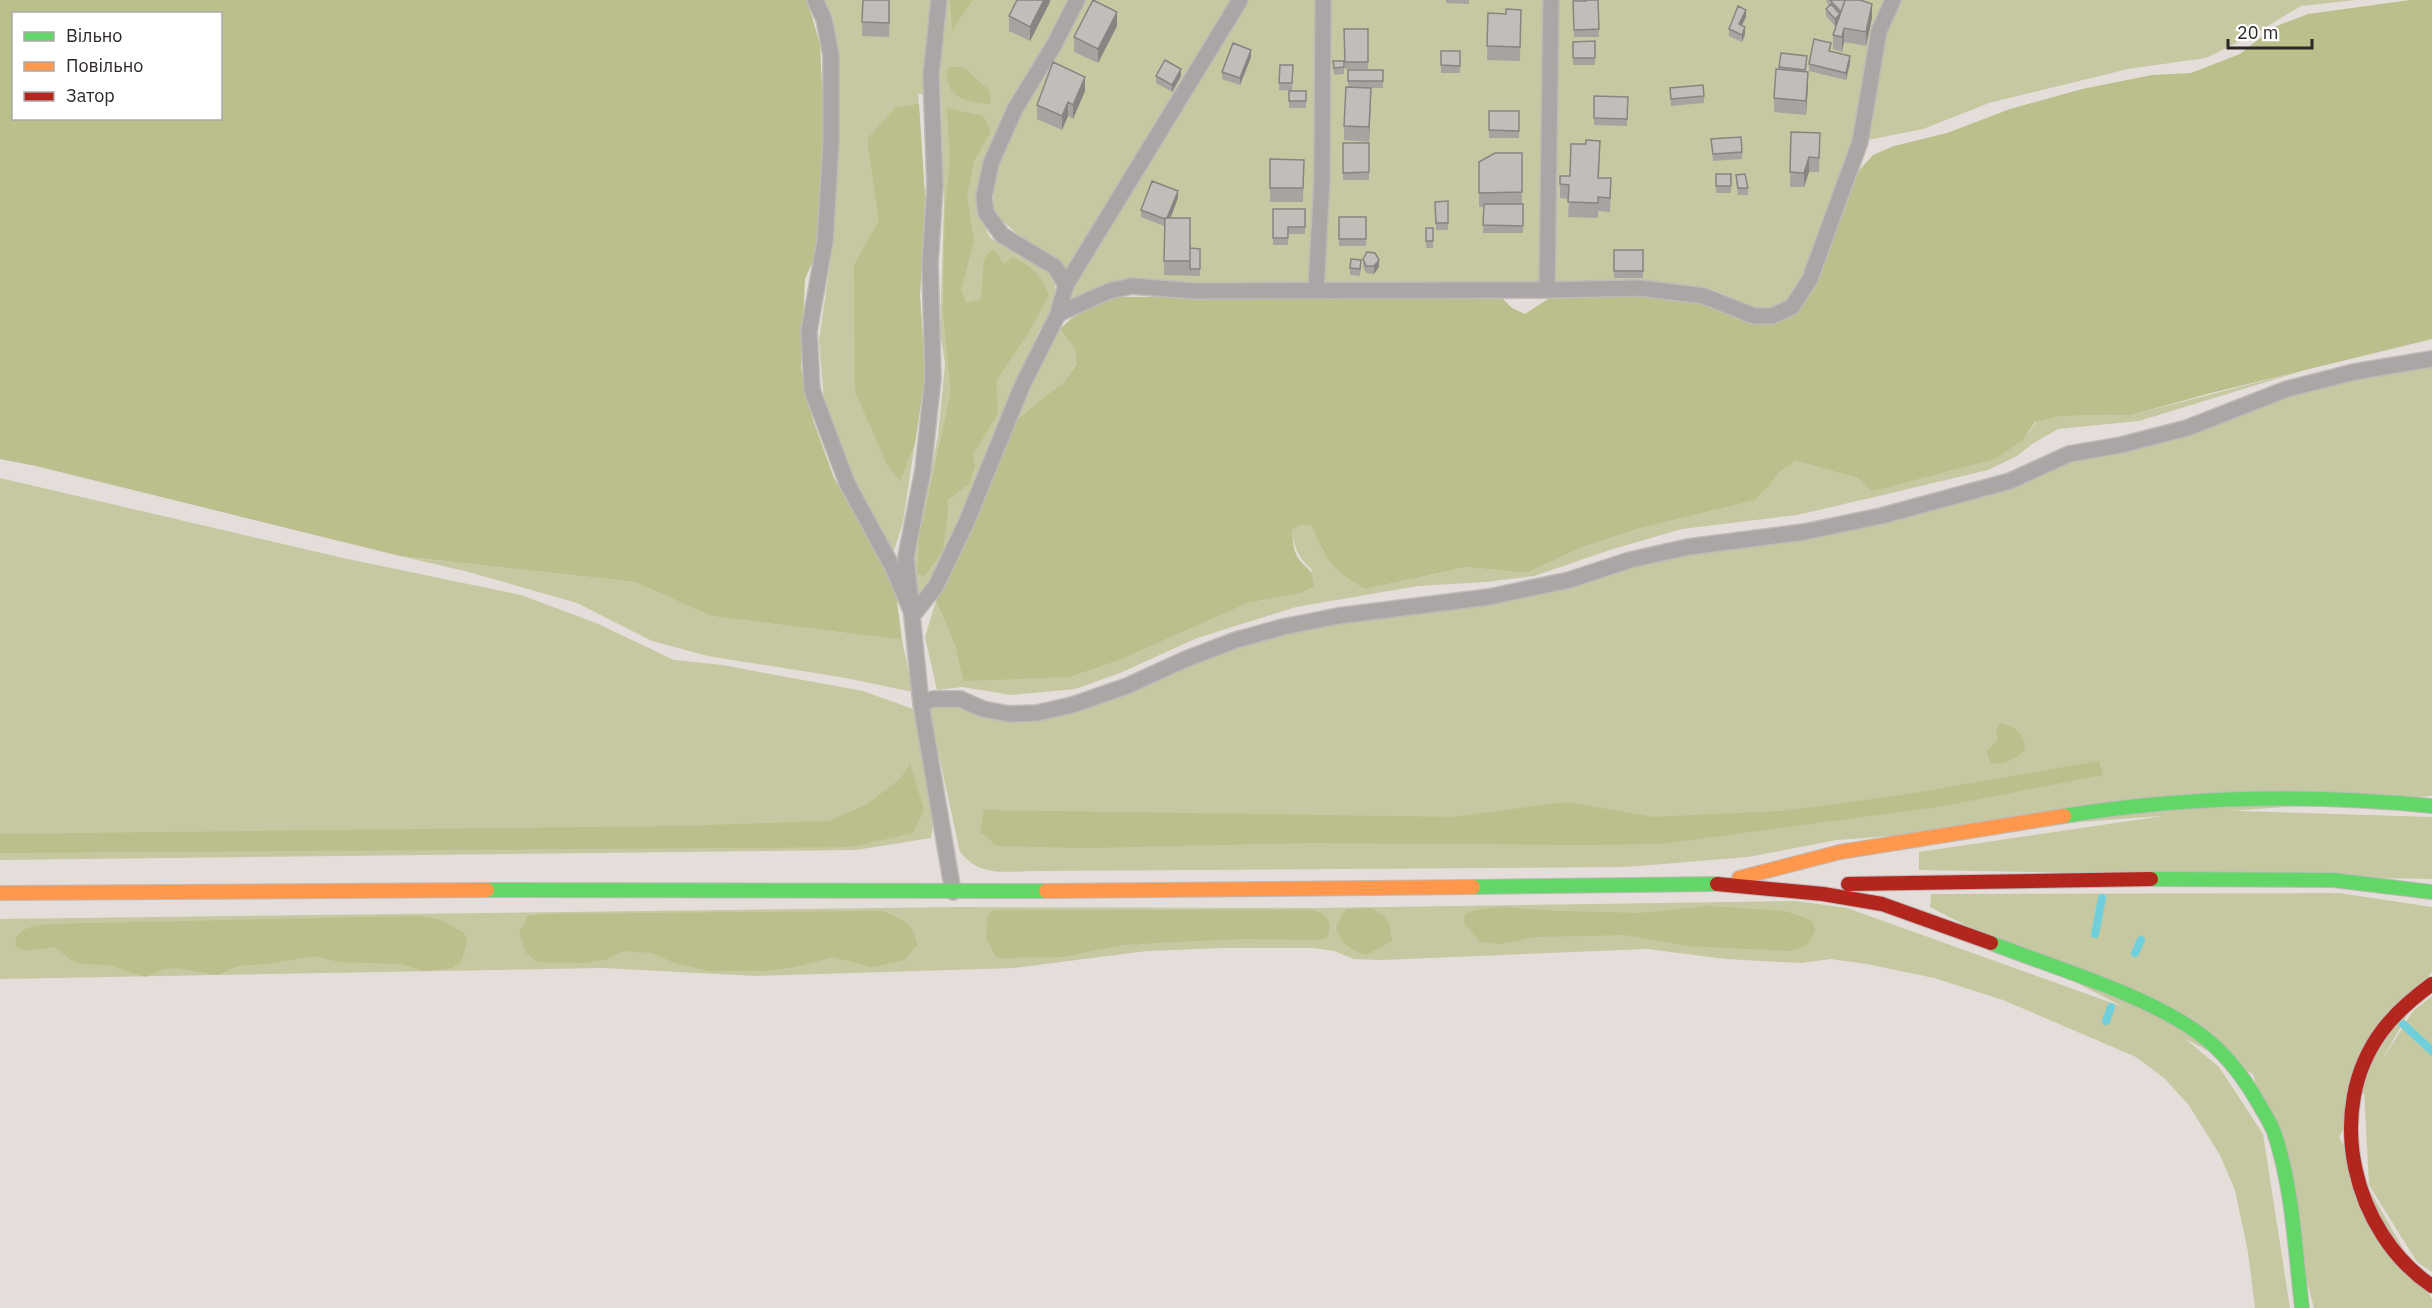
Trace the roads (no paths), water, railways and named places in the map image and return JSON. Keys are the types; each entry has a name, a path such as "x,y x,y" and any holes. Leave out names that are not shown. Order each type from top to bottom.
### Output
{"main road":[{"path":"1717,884 1840,852 2130,804 2309,798 2432,806"},
{"path":"0,893 330,890 953,892 2262,878 2339,881 2408,887 2432,892"},
{"path":"1717,884 1824,894 1882,904 2104,986 2170,1014 2199,1033 2227,1059 2246,1081 2273,1130 2286,1176 2302,1308"},
{"path":"2432,984 2407,1003 2390,1020 2363,1065 2350,1113 2350,1136 2352,1162 2369,1212 2395,1253 2411,1270 2432,1286"}],"lane":[{"path":"815,0 824,19 831,55 831,132 825,241 809,331 812,390 847,483 893,568 913,615"},
{"path":"939,0 931,75 934,185 930,264 933,378 923,470 906,557 921,704 953,892"},
{"path":"1066,285 1055,267 1002,235 986,213 984,197 992,164 1015,109 1054,45 1077,0"},
{"path":"913,615 936,586 990,467 1022,386 1042,343 1059,314 1066,285 1240,0"},
{"path":"1316,290 1322,180 1323,0"},
{"path":"1547,290 1551,0"},
{"path":"1059,314 1109,291 1132,286 1194,291 1641,288 1704,296 1754,316 1772,316 1792,307 1810,279 1860,142 1878,31 1893,0"},
{"path":"921,704 933,699 960,699 984,709 1009,714 1037,713 1072,705 1127,686 1186,659 1236,640 1283,627 1338,616 1489,597 1569,580 1630,560 1688,547 1804,532 1881,516 2010,481 2069,454 2121,445 2187,428 2287,389 2354,372 2432,359"}],"waterway":[{"path":"2095,934 2102,898"},
{"path":"2135,953 2141,940"},
{"path":"2106,1021 2111,1007"},
{"path":"2403,1024 2432,1051"}]}
